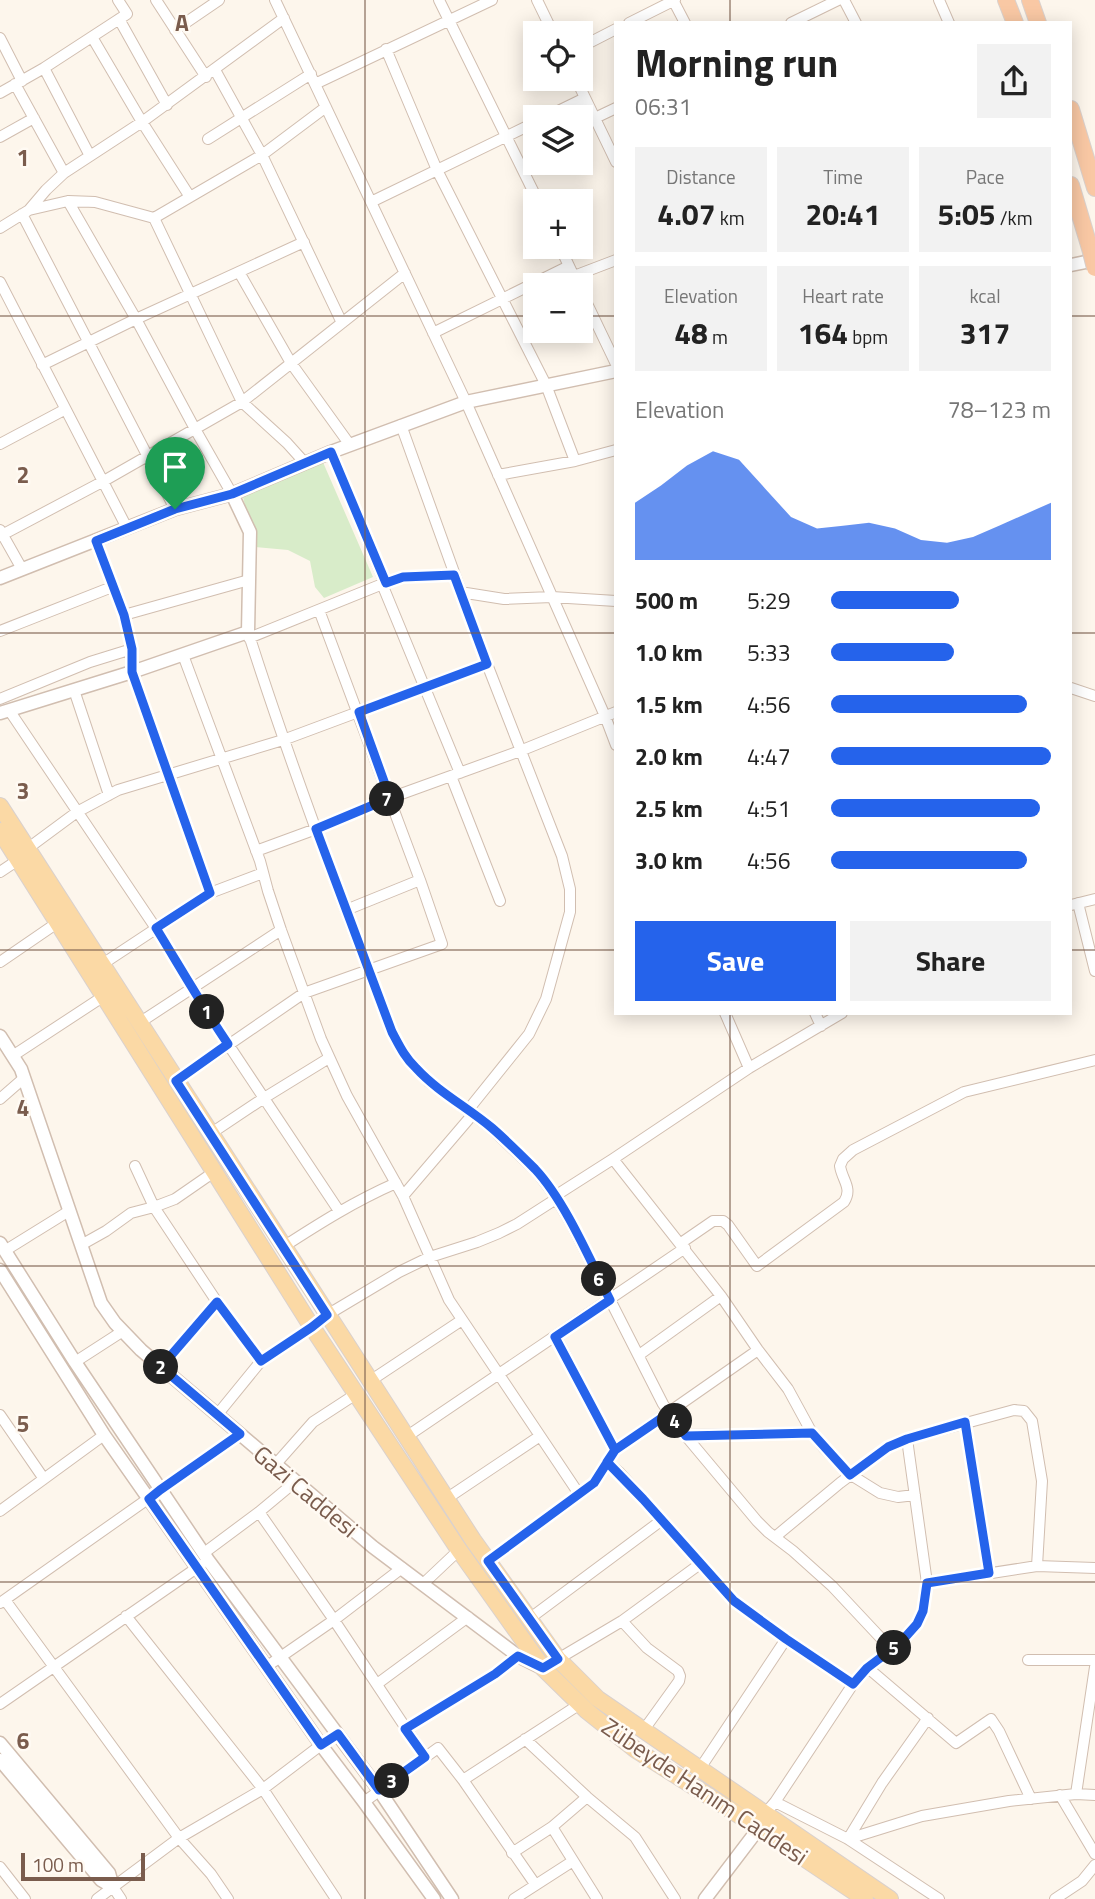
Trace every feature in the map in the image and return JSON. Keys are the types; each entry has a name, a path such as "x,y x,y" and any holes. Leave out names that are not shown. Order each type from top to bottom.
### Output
{"highway":[{"path":"1006,0 1014,21"},
{"path":"1030,0 1037,21"},
{"path":"1072,112 1095,188"},
{"path":"1072,188 1094,260"}],"main road":[{"path":"0,806 22,855 101,965 446,1499 558,1659 598,1699 890,1899"},
{"name":"Zübeyde Hanım Caddesi","path":"0,831 22,855 57,923 312,1327 459,1550 543,1668 580,1704 636,1750 766,1815 865,1899"}],"street":[{"path":"0,93 127,14 118,0"},
{"path":"156,0 175,30 210,73 241,118 262,155 342,323"},
{"path":"175,30 219,0"},
{"path":"275,0 466,401 614,740"},
{"path":"439,0 532,189"},
{"path":"208,139 313,79 492,0"},
{"path":"537,0 547,21"},
{"path":"633,21 674,0 684,21"},
{"path":"795,21 838,0"},
{"path":"844,0 855,21"},
{"path":"939,0 948,21"},
{"path":"0,228 25,212 64,173 167,105 284,18"},
{"path":"119,19 167,105"},
{"path":"593,41 614,30"},
{"path":"92,37 190,197"},
{"path":"0,38 34,118 64,173"},
{"path":"386,49 437,170 545,385 575,461"},
{"path":"44,68 90,156"},
{"path":"582,91 614,158"},
{"path":"571,105 585,98"},
{"path":"25,212 68,201 95,202 154,218 262,155 326,107"},
{"path":"595,118 614,108"},
{"path":"0,137 34,118"},
{"path":"371,202 523,128"},
{"path":"68,201 136,318 250,532 249,635 283,740 368,970 403,1053 429,1082 491,1128 537,1171 556,1198 669,1413 686,1436 757,1521 832,1586 892,1650"},
{"path":"25,212 88,342 175,509"},
{"path":"154,218 242,402 305,463"},
{"path":"42,365 136,318 304,242"},
{"path":"566,259 572,273"},
{"path":"1072,265 1094,260"},
{"path":"591,273 614,261"},
{"path":"433,333 569,265"},
{"path":"239,272 291,363 350,445"},
{"path":"22,569 1,533 102,482 242,402 405,273"},
{"path":"0,282 127,528"},
{"path":"593,316 614,360"},
{"path":"0,578 175,509 232,494 331,452 466,401 614,371"},
{"path":"0,443 64,410"},
{"path":"401,425 460,592 566,867 570,890 570,912 550,986 536,1023 470,1112 402,1196"},
{"path":"498,475 575,461 614,451"},
{"path":"331,452 424,688 500,901"},
{"path":"96,541 124,615 132,649 132,672 210,893"},
{"path":"339,1211 198,999 156,928 5,711 249,635 403,577 454,575"},
{"path":"124,615 249,580"},
{"path":"0,631 112,587"},
{"path":"460,592 504,599 552,597 614,601"},
{"path":"176,1081 304,993 442,944 359,712 319,610"},
{"path":"0,699 90,662 132,649"},
{"path":"183,654 256,851 304,993 346,1096 396,1183 449,1300 579,1494"},
{"path":"0,872 77,813 118,790 283,740 487,664"},
{"path":"1072,688 1095,696"},
{"path":"74,690 109,795"},
{"path":"256,851 614,713"},
{"path":"101,965 210,893 263,873"},
{"path":"346,910 420,880"},
{"path":"1095,899 1074,904 1095,971"},
{"path":"0,962 57,923"},
{"path":"139,1023 281,930"},
{"path":"14,1055 104,996"},
{"path":"726,1015 749,1068"},
{"path":"816,1015 821,1026"},
{"path":"217,1415 261,1361 327,1315 429,1257 477,1242 517,1224 749,1068 839,1015"},
{"name":"Gazi Caddesi","path":"0,1036 14,1055 24,1078 101,1303 115,1323 161,1367 295,1482 518,1656 543,1668"},
{"path":"210,1134 329,1058"},
{"path":"406,1437 610,1300 713,1220 723,1221 728,1225 757,1266 845,1202 849,1192 841,1166 843,1159 853,1150 964,1092 1095,1059"},
{"path":"0,1099 24,1078"},
{"path":"613,1159 721,1296 788,1389 812,1433 850,1475 888,1496 915,1495"},
{"path":"135,1166 154,1207 217,1302 261,1361"},
{"path":"81,1245 131,1213 175,1199 214,1172"},
{"path":"283,1247 339,1211 396,1183"},
{"path":"69,1210 3,1247 160,1490 379,1790 452,1899"},
{"path":"0,1270 104,1435 321,1745 434,1899"},
{"path":"639,1356 721,1296"},
{"path":"161,1367 217,1302"},
{"path":"370,1381 462,1320"},
{"path":"75,1362 123,1331"},
{"path":"555,1337 615,1450"},
{"path":"488,1561 594,1483 615,1450 758,1350"},
{"path":"275,1465 313,1422 356,1394"},
{"path":"775,1537 888,1447 907,1439 1017,1409 1030,1417 1042,1481 1037,1566"},
{"path":"0,1415 44,1479"},
{"path":"965,1422 989,1573"},
{"path":"686,1436 812,1433"},
{"path":"228,1899 2,1602 240,1434"},
{"path":"0,1511 104,1435"},
{"path":"446,1499 540,1436"},
{"path":"706,1899 766,1815 853,1684 867,1668 892,1650 921,1617 927,1583 907,1439"},
{"path":"607,1462 619,1472 734,1601 853,1684"},
{"path":"0,1704 196,1568 206,1556 295,1482"},
{"path":"259,1512 425,1757"},
{"path":"529,1619 662,1520"},
{"path":"423,1584 459,1550"},
{"path":"543,1668 622,1620 700,1564"},
{"path":"927,1583 1037,1566 1095,1567"},
{"path":"266,1667 402,1568"},
{"path":"126,1616 263,1788 336,1899"},
{"path":"377,1684 468,1617"},
{"path":"622,1620 639,1641 680,1673 679,1681 643,1731"},
{"path":"699,1770 786,1639"},
{"path":"405,1729 495,1674 518,1656"},
{"path":"1028,1660 1095,1660"},
{"path":"1076,1794 1095,1667"},
{"path":"867,1668 956,1743 991,1719 1031,1799"},
{"path":"463,1780 580,1704"},
{"path":"848,1839 882,1783 928,1718"},
{"path":"97,1899 179,1838 263,1788 338,1734"},
{"path":"525,1739 635,1838 675,1899"},
{"path":"0,1742 109,1873 113,1887 121,1899"},
{"path":"365,1802 438,1748 535,1884"},
{"path":"0,1760 101,1880 113,1887"},
{"path":"1060,1795 1095,1854"},
{"path":"848,1839 922,1816 1009,1801 1060,1795 1095,1795"},
{"path":"512,1853 552,1827 587,1797"},
{"path":"766,1815 848,1839 940,1899"},
{"path":"552,1827 597,1899"},
{"path":"514,1899 573,1861"},
{"path":"1055,1899 1082,1881 1095,1865"},
{"path":"0,1867 25,1899"}],"green space":[{"path":"322,460 373,577 324,598 315,587 310,561 288,550 255,547 242,493"}],"route":[{"path":"175,509 96,541 124,615 132,649 132,672 210,893 156,928 228,1044 176,1081 327,1315 261,1361 217,1302 161,1367 240,1434 149,1499 321,1745 338,1734 379,1790 425,1757 405,1729 495,1674 518,1656 543,1668 558,1659 488,1561 594,1483 611,1455 615,1450 669,1413 686,1436 812,1433 850,1475 888,1447 965,1422 989,1573 927,1583 923,1611 917,1624 900,1643 867,1668 853,1684 734,1601 619,1472 607,1462 615,1450 555,1337 610,1300 572,1225 537,1171 491,1128 429,1082 403,1053 392,1032 316,829 390,798 359,712 487,664 454,575 403,577 386,583 331,452 232,494 175,509"}]}
